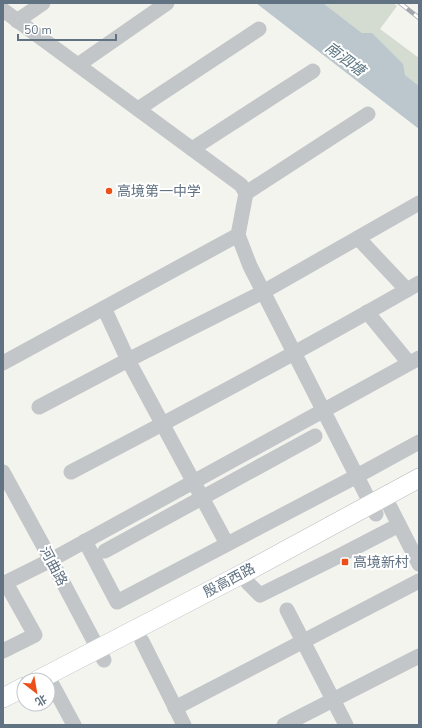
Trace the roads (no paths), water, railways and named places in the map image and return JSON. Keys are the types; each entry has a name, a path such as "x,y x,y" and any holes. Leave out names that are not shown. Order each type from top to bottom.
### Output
{"main road":[{"name":"殷高西路","path":"101,654 142,641 248,583 379,508 419,478"},
{"name":"殷高西路","path":"56,679 244,573 379,508 419,491"},
{"path":"3,698 16,691"},
{"path":"3,712 16,706"}],"street":[{"path":"17,20 43,3"},
{"path":"78,65 167,3"},
{"path":"3,10 241,185 246,193 238,235 250,266 357,476 379,508 399,525 419,564"},
{"path":"138,109 259,29"},
{"path":"192,149 313,71"},
{"path":"246,193 368,114"},
{"path":"39,406 263,292 358,238 415,211"},
{"path":"3,363 238,235"},
{"path":"71,472 162,425 413,287 358,238"},
{"path":"104,308 128,360 227,544"},
{"path":"3,651 35,635 5,583 51,560 414,360 367,312"},
{"path":"105,551 315,436"},
{"path":"85,541 117,602 419,442"},
{"name":"河曲路","path":"3,472 101,654"},
{"path":"248,583 260,595 399,525"},
{"path":"176,708 419,581"},
{"path":"287,610 346,725"},
{"path":"142,641 184,725"},
{"path":"284,725 419,656"},
{"path":"56,699 74,725"}],"water":[{"name":"南泗塘","path":"256,3 323,3 362,33 372,33 403,64 405,75 419,86 419,129"}],"railway":[{"path":"400,3 419,18"}],"place":[{"name":"高境第一中学","path":"109,191"},
{"name":"高境新村","path":"345,562"}]}
